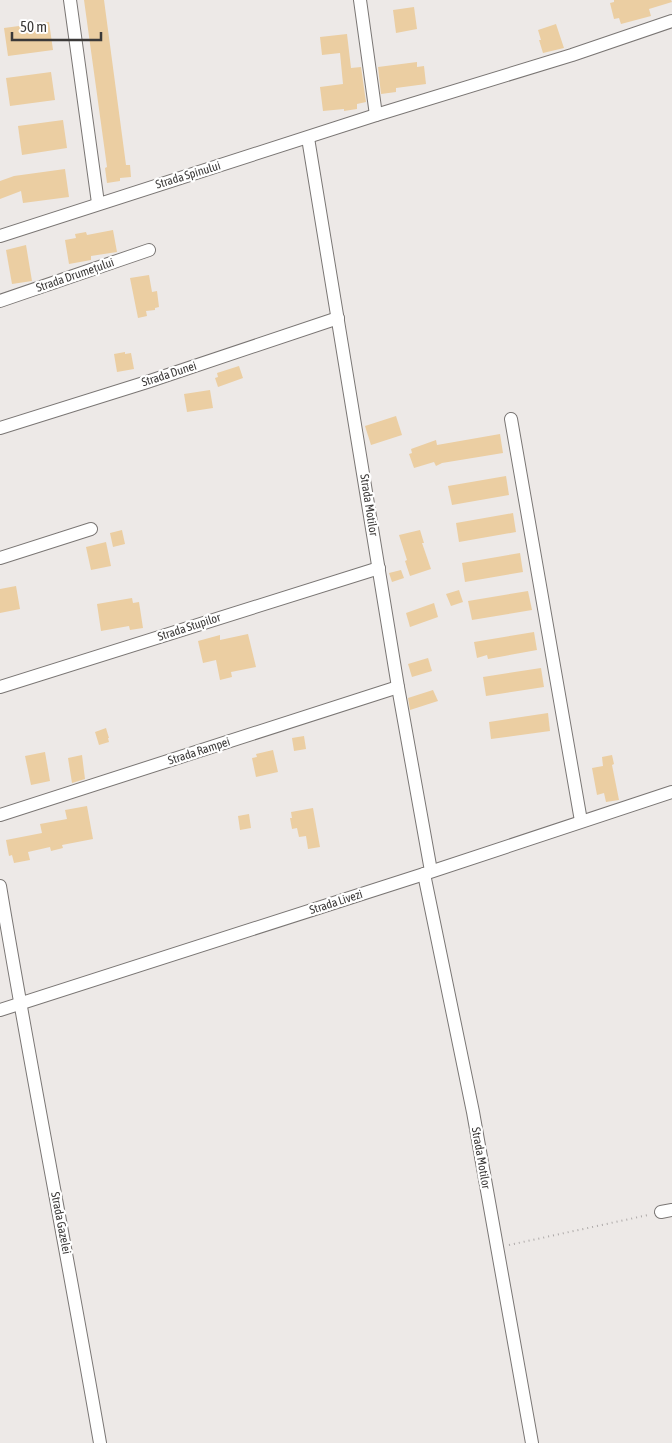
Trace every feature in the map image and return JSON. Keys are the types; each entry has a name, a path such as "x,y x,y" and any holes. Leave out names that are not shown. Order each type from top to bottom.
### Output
{"street":[{"path":"70,0 98,203"},
{"path":"360,0 376,115"},
{"name":"Strada Spinului","path":"0,236 376,115 572,55 672,21"},
{"name":"Strada Motilor","path":"308,138 427,873 473,1112 532,1443"},
{"name":"Strada Drumețului","path":"0,301 149,250"},
{"name":"Strada Dunei","path":"0,428 147,382 338,318"},
{"path":"511,419 581,821"},
{"path":"0,558 91,530"},
{"name":"Strada Stupilor","path":"0,687 379,568"},
{"name":"Strada Rampei","path":"0,815 398,687"},
{"name":"Strada Livezi","path":"0,1010 672,792"},
{"name":"Strada Gazelei","path":"0,886 100,1443"}],"path":[{"path":"497,1248 667,1211"}],"building":[{"path":"84,0 104,0 126,165 130,165 131,177 120,178 120,181 107,183 105,168 107,167"},
{"path":"614,0 671,0 672,2 649,9 651,16 621,24 619,18 614,19 610,3 614,2"},
{"path":"414,7 417,29 396,33 393,10"},
{"path":"49,22 53,50 8,56 4,28"},
{"path":"556,24 564,48 543,53 538,30"},
{"path":"347,34 351,68 361,67 366,102 357,104 357,109 323,111 320,87 343,84 340,53 322,55 320,37"},
{"path":"417,62 417,67 424,66 426,84 396,88 396,92 381,94 378,67"},
{"path":"51,72 55,100 10,106 6,78"},
{"path":"63,120 67,148 22,155 18,126"},
{"path":"65,169 69,197 23,203 21,191 0,199 0,181 14,176"},
{"path":"113,230 117,252 91,256 91,260 69,264 65,240 76,238 75,234 86,232 87,235"},
{"path":"26,245 32,281 12,284 6,250"},
{"path":"149,275 152,292 157,291 159,307 155,308 155,310 146,311 147,316 138,318 130,278"},
{"path":"125,352 125,354 131,353 134,369 117,372 114,354"},
{"path":"239,366 243,378 218,387 215,378 218,377 217,373"},
{"path":"210,390 213,408 187,412 184,394"},
{"path":"396,416 402,435 371,445 365,426"},
{"path":"500,434 503,453 442,463 436,466 434,462 414,468 409,454 412,453 411,449 436,440 437,445"},
{"path":"506,476 509,495 452,505 448,486"},
{"path":"513,513 516,532 459,542 456,523"},
{"path":"122,530 125,544 113,547 110,533"},
{"path":"420,530 424,543 422,543 431,569 410,576 399,535"},
{"path":"106,542 111,566 91,570 86,547"},
{"path":"520,553 523,572 465,582 462,563"},
{"path":"401,570 404,578 392,582 389,573"},
{"path":"16,586 20,609 0,613 0,589"},
{"path":"459,590 463,602 451,606 446,594"},
{"path":"528,591 532,610 472,620 468,601"},
{"path":"132,598 133,603 139,602 143,628 130,630 129,626 101,631 97,604"},
{"path":"434,603 438,617 410,627 406,613"},
{"path":"534,632 537,650 488,659 487,655 477,658 474,642"},
{"path":"248,634 256,667 231,672 232,677 220,680 216,660 203,663 198,641 220,635 220,640"},
{"path":"428,658 432,671 412,677 408,664"},
{"path":"541,668 544,687 486,696 483,677"},
{"path":"433,690 438,701 410,710 408,698"},
{"path":"548,713 550,731 491,739 489,722"},
{"path":"106,728 109,742 99,745 95,732"},
{"path":"304,736 306,749 294,751 292,738"},
{"path":"273,750 278,772 256,777 252,758 257,757 256,754"},
{"path":"45,752 50,781 31,785 25,756"},
{"path":"82,755 85,779 72,783 68,758"},
{"path":"612,755 614,764 612,765 619,800 606,802 604,793 597,795 592,768 603,766 602,757"},
{"path":"87,806 93,839 62,845 63,848 51,851 50,847 28,852 30,860 14,863 12,855 9,856 6,840 42,833 40,824 67,819 65,810"},
{"path":"313,808 320,847 308,849 306,836 299,837 297,828 292,829 290,818 292,818 291,812"},
{"path":"249,814 251,828 240,830 238,816"}]}
